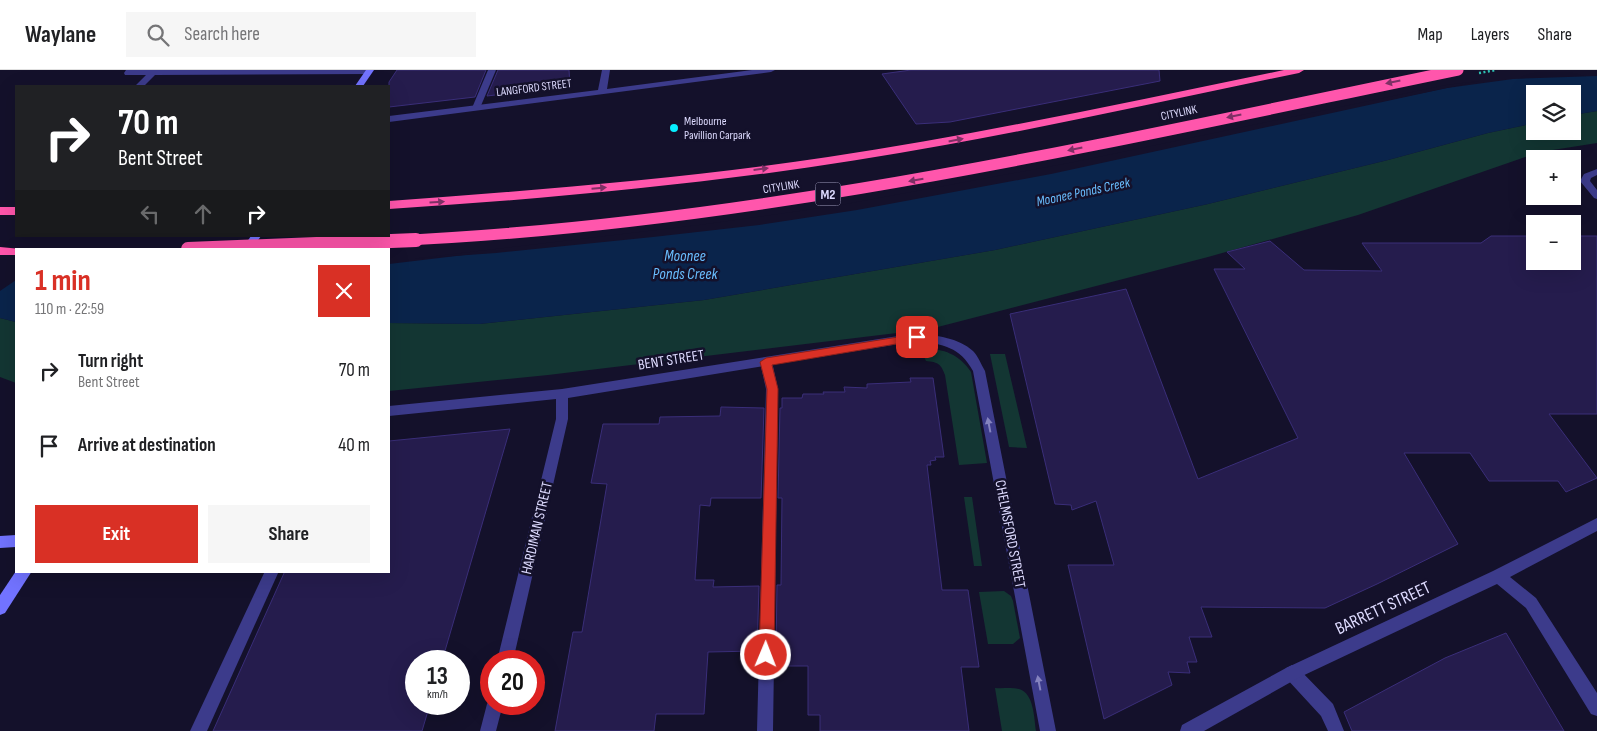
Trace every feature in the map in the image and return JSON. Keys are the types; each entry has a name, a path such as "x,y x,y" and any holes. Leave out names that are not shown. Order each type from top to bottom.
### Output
{"highway":[{"name":"CITYLINK","path":"390,205 627,186 826,161 982,135 1299,70"},
{"name":"CITYLINK","path":"212,248 476,237 693,214 985,167 1458,70"},
{"path":"0,211 15,211"},
{"path":"0,251 15,251"}],"street":[{"path":"131,70 128,73 369,71"},
{"path":"476,108 492,70"},
{"path":"602,91 606,70"},
{"name":"LANGFORD STREET","path":"390,119 772,70"},
{"path":"360,85 369,71"},
{"path":"140,85 153,72"},
{"path":"1597,172 1587,176 1585,181 1597,196"},
{"name":"BENT STREET","path":"390,411 562,394 917,337 939,340 955,346"},
{"name":"CHELMSFORD STREET","path":"955,346 970,355 979,371 1048,731"},
{"path":"765,731 772,389 766,362"},
{"name":"HARDIMAN STREET","path":"508,650 562,419 562,394"},
{"name":"BARRETT STREET","path":"1188,731 1292,673 1498,576 1597,524"},
{"path":"0,542 15,542"},
{"path":"0,608 24,573"},
{"path":"198,731 271,573"},
{"path":"1498,576 1531,603 1597,708"},
{"path":"1292,673 1327,710 1336,731"},
{"path":"488,731 492,715"}],"green space":[{"path":"1597,111 1597,143 1553,150 1526,150 1526,157 1358,215 1208,257 930,329 548,375 390,391 390,323 479,324 704,300 995,250 1208,204 1388,160 1488,133 1526,125 1526,140 1581,140 1581,114"},
{"path":"0,318 15,322 15,383 0,377"},
{"path":"923,348 944,351 956,357 971,372 987,463 959,465 945,375 938,364 926,361 921,350"},
{"path":"990,354 1005,354 1027,448 1009,447"},
{"path":"964,497 972,497 982,566 974,566"},
{"path":"1004,591 1011,596 1013,601 1020,638 1013,644 988,644 979,592"},
{"path":"995,688 1016,688 1028,695 1036,731 1002,731"}],"water":[{"name":"Moonee Ponds Creek","path":"1597,76 1597,111 1581,114 1581,85 1526,85 1526,125 1208,204 995,250 704,300 479,324 390,323 390,264 700,227 836,208 1070,165 1447,88 1513,79"},
{"path":"15,281 15,322 0,318 0,291"}],"pier":[{"path":"1479,81 1051,174 857,210 759,225 653,237 496,253 411,259 699,225 835,206 1069,163 1446,85"}],"building":[{"path":"397,70 486,70 475,97 390,107 389,82"},
{"path":"498,70 569,70 570,86 487,96"},
{"path":"911,70 1159,70 1160,81 950,122 916,124 882,74"},
{"path":"1491,236 1526,236 1526,270 1581,270 1581,236 1597,236 1597,414 1549,414 1597,478 1566,492 1558,481 1489,481 1470,453 1404,453 1458,544 1325,608 1201,607 1212,637 1189,637 1197,662 1187,662 1190,673 1168,672 1172,685 1104,719 1068,565 1114,565 1096,501 1072,510 1071,505 1055,504 1010,314 1126,289 1198,479 1298,438 1214,269 1245,269 1227,252 1270,241 1304,270 1382,271 1362,243 1481,243"},
{"path":"910,378 933,378 944,457 935,457 936,460 930,461 931,465 927,465 942,590 968,590 979,667 961,667 969,731 820,731 820,715 808,715 808,666 779,666 779,651 776,651 777,585 781,585 782,498 778,498 780,408 782,408 782,398 802,398 803,394 824,394 823,392 845,392 844,387 867,388 867,384 911,382"},
{"path":"721,407 764,408 761,498 711,498 710,506 700,505 695,580 714,580 713,587 759,586 757,651 708,652 704,714 656,714 654,731 555,731 573,632 582,632 607,484 591,483 603,424 659,424 660,417 720,416"},
{"path":"510,429 445,650 405,650 405,715 427,715 422,731 213,731 284,573 390,573 390,441"},
{"path":"1506,633 1564,731 1352,731 1344,712 1445,658"}],"place":[{"name":"Melbourne Pavillion Carpark","path":"674,128"}],"route":[{"path":"766,655 772,389 766,362 917,337"}]}
